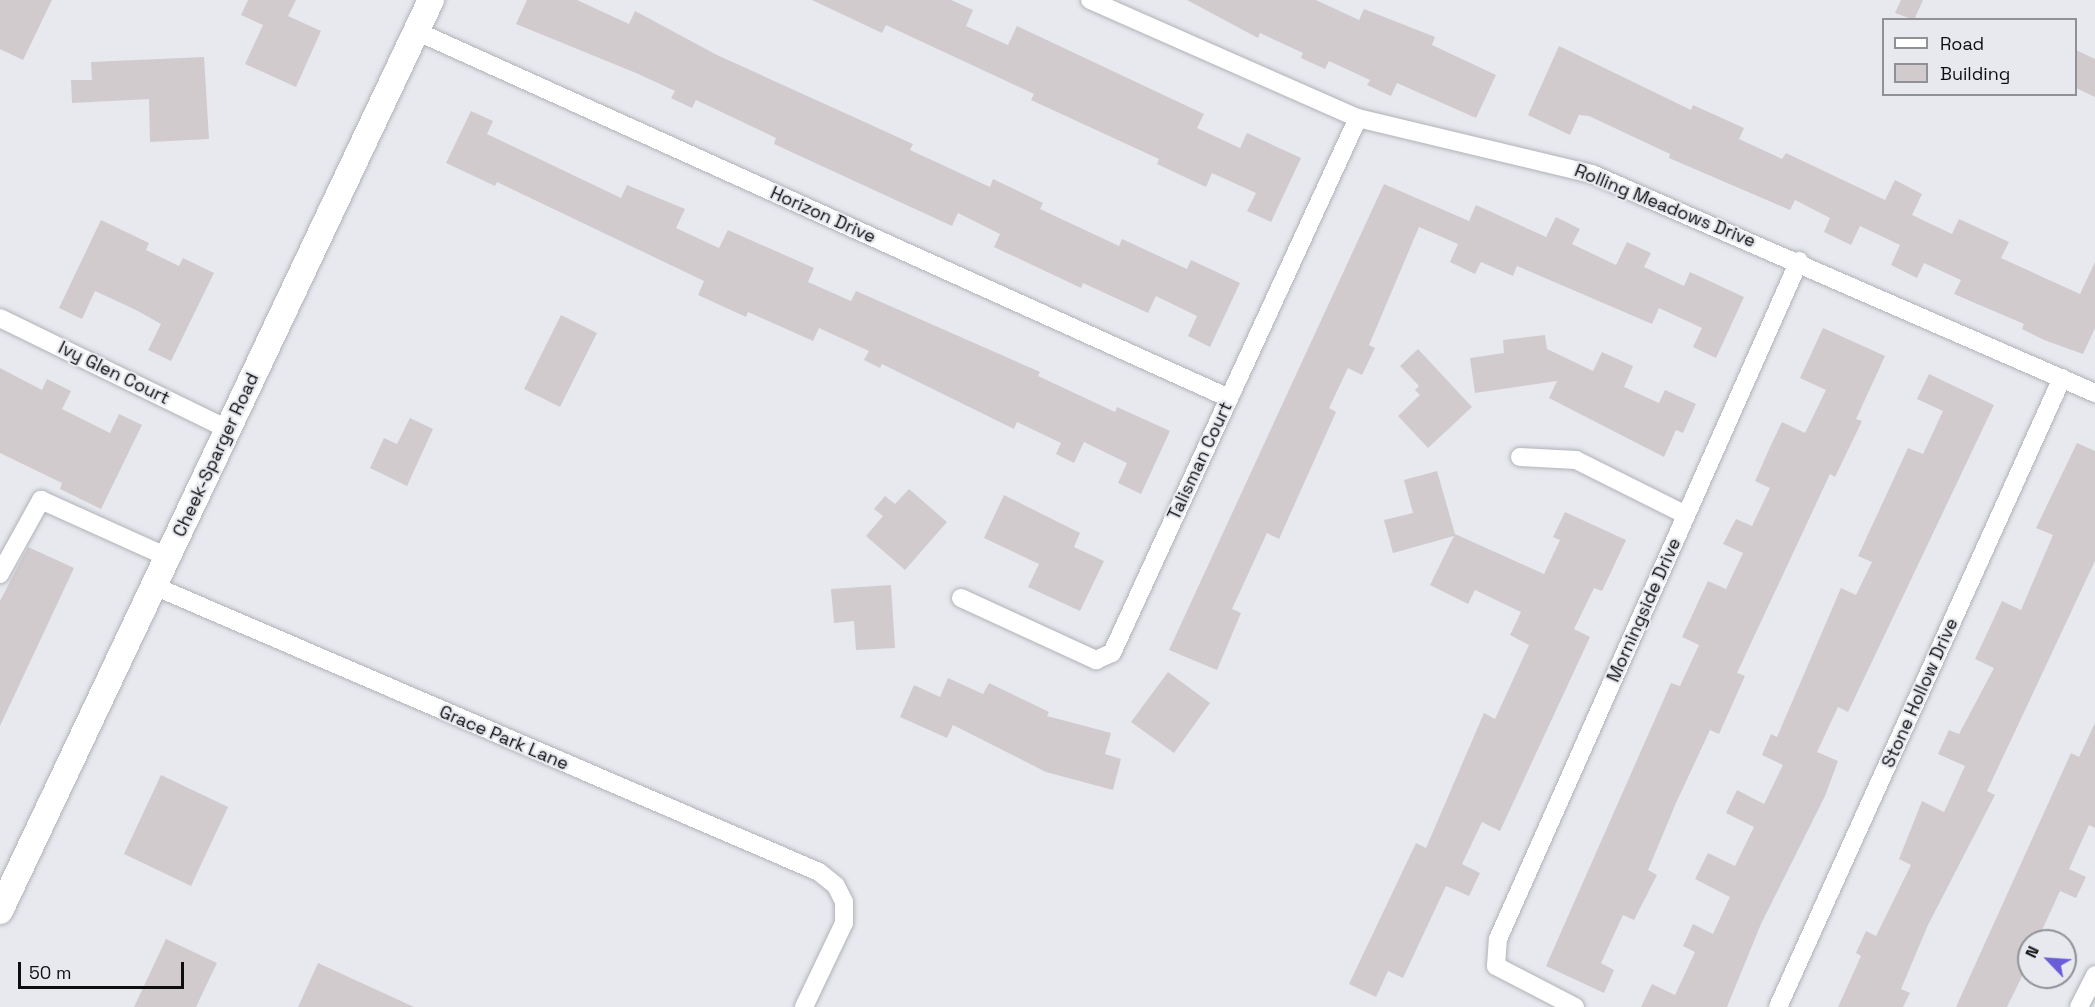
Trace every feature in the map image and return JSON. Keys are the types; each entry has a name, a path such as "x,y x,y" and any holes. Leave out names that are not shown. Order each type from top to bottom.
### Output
{"main road":[{"name":"Cheek-Sparger Road","path":"0,911 431,0"}],"street":[{"name":"Rolling Meadows Drive","path":"1090,0 1358,118 1592,174 1799,261 2095,393"},
{"name":"Horizon Drive","path":"416,31 1229,398"},
{"name":"Talisman Court","path":"961,598 1096,660 1105,659 1112,653 1358,118"},
{"name":"Morningside Drive","path":"1575,1007 1506,975 1494,960 1498,939 1799,261"},
{"name":"Ivy Glen Court","path":"0,318 228,429"},
{"name":"Stone Hollow Drive","path":"1778,1007 2062,378"},
{"path":"1520,457 1576,460 1686,515"},
{"path":"0,574 31,511 41,500 167,557"},
{"name":"Grace Park Lane","path":"154,586 819,872 836,886 844,902 844,923 804,1007"},
{"path":"2079,1007 2095,975"}],"building":[{"path":"0,0 52,0 23,60 0,49"},
{"path":"248,0 296,0 288,16 321,31 296,87 245,64 263,25 241,15"},
{"path":"527,0 577,0 629,24 635,11 717,55 913,144 910,150 990,187 993,179 1043,203 1040,209 1119,246 1122,239 1187,269 1191,260 1240,283 1210,347 1188,336 1197,316 1156,296 1148,313 1083,283 1081,288 994,247 1000,234 958,213 952,226 774,144 776,138 696,100 692,108 671,98 675,91 516,24"},
{"path":"812,0 951,0 973,10 966,26 1008,45 1017,26 1204,114 1197,128 1240,148 1247,133 1301,158 1271,222 1247,211 1256,193 1212,173 1206,187 1157,164 1159,159 1031,100 1034,94 886,25 882,33"},
{"path":"1187,0 1316,0 1359,20 1364,9 1435,37 1432,45 1496,75 1476,118 1397,83 1391,96 1367,85 1370,80 1329,61 1325,69 1301,58 1303,53 1260,33 1258,38"},
{"path":"1901,0 1923,0 1915,18 1895,13"},
{"path":"1559,46 1691,110 1693,105 1744,128 1739,139 1782,159 1786,153 1885,200 1895,180 1922,194 1912,215 1952,234 1959,219 2009,242 2001,258 2080,294 2095,262 2095,328 2083,354 2044,340 2022,329 2024,324 1954,294 1961,280 1924,263 1917,278 1891,265 1900,245 1860,226 1851,245 1824,232 1830,218 1795,200 1790,210 1669,158 1670,154 1589,116 1579,115 1570,135 1528,115"},
{"path":"2077,50 2095,59 2095,97 2077,88"},
{"path":"204,57 209,139 150,142 149,99 72,103 71,80 92,80 91,62"},
{"path":"471,111 493,121 487,134 621,198 627,185 685,209 676,228 719,248 728,230 814,268 808,282 851,301 856,291 1040,372 1038,376 1115,412 1117,407 1170,431 1141,494 1118,483 1127,463 1084,442 1074,463 1056,454 1061,443 1017,422 1014,429 882,364 880,368 864,360 869,351 819,328 813,341 748,312 746,317 698,295 704,281 497,182 495,186 446,163"},
{"path":"1384,184 1469,221 1476,205 1546,237 1556,217 1580,229 1572,244 1616,265 1627,242 1651,253 1644,267 1684,286 1690,272 1744,297 1716,358 1693,347 1702,328 1659,308 1652,324 1517,266 1513,276 1481,262 1475,274 1450,262 1458,244 1419,227 1369,345 1375,348 1362,375 1348,368 1329,408 1336,412 1279,539 1267,533 1232,609 1241,613 1217,670 1169,650"},
{"path":"101,220 149,243 146,250 179,266 183,258 214,273 171,361 148,350 161,324 136,310 95,291 82,319 59,308"},
{"path":"561,315 597,333 560,407 524,389"},
{"path":"1823,328 1885,356 1856,419 1862,421 1835,477 1830,474 1737,673 1745,676 1719,734 1710,730 1676,803 1648,870 1657,875 1634,920 1623,915 1601,963 1614,970 1604,993 1546,966 1671,683 1680,686 1699,645 1682,637 1708,581 1726,589 1743,553 1723,544 1736,519 1752,526 1770,488 1755,481 1782,422 1805,433 1826,390 1800,378"},
{"path":"1545,335 1547,349 1593,371 1602,352 1633,366 1624,387 1659,403 1665,390 1696,404 1683,433 1676,430 1664,457 1549,398 1557,381 1475,393 1470,358 1504,353 1503,340"},
{"path":"1418,349 1472,407 1428,448 1398,416 1420,395 1415,390 1419,386 1400,366"},
{"path":"0,368 42,390 47,379 71,391 62,409 110,433 119,414 142,425 101,509 60,489 62,483 0,453"},
{"path":"1929,374 1994,405 1848,712 1838,707 1817,752 1838,761 1825,796 1761,924 1727,1007 1641,1007 1652,984 1675,995 1695,952 1683,946 1693,924 1713,934 1730,897 1695,879 1708,853 1735,866 1754,827 1726,813 1737,790 1764,804 1783,765 1762,755 1771,734 1777,737 1841,588 1856,595 1872,562 1858,556 1908,448 1923,454 1943,411 1917,399"},
{"path":"410,418 433,429 407,486 370,468 384,438 397,444"},
{"path":"2077,443 2095,451 2095,561 1987,791 1995,795 1928,925 1901,989 1910,993 1903,1007 1838,1007 1861,956 1856,953 1866,931 1876,936 1911,865 1899,859 1922,801 1944,812 1965,766 1938,754 1949,730 1959,734 1994,668 1975,659 2002,601 2021,610 2053,535 2036,528"},
{"path":"1437,471 1455,534 1544,574 1560,540 1553,537 1565,512 1626,540 1602,591 1594,588 1574,629 1590,637 1500,831 1482,822 1462,864 1480,873 1469,896 1446,886 1403,978 1388,971 1376,997 1349,984 1416,843 1426,848 1484,713 1495,719 1529,645 1510,635 1521,612 1475,590 1468,604 1430,585 1454,536 1393,553 1384,520 1413,513 1404,480"},
{"path":"909,489 947,522 905,570 866,536 883,516 874,509 885,496 895,504"},
{"path":"1004,495 1080,533 1074,547 1104,561 1080,611 1028,587 1039,564 984,538"},
{"path":"28,547 74,568 0,726 0,601"},
{"path":"891,585 895,648 856,650 854,621 834,623 831,589"},
{"path":"1168,672 1210,703 1174,753 1131,722"},
{"path":"948,678 983,694 989,683 1049,712 1047,716 1111,733 1105,754 1121,759 1113,790 1046,772 953,725 947,738 900,717 914,685 940,697"},
{"path":"2095,723 2095,828 2089,825 2069,869 2086,877 2076,898 2060,891 2043,929 2017,929 2017,987 2007,1007 1956,1007 2071,753 2079,757"},
{"path":"161,775 228,807 191,886 124,854"},
{"path":"166,939 217,963 196,1007 134,1007"},
{"path":"318,963 414,1007 298,1007"}]}
